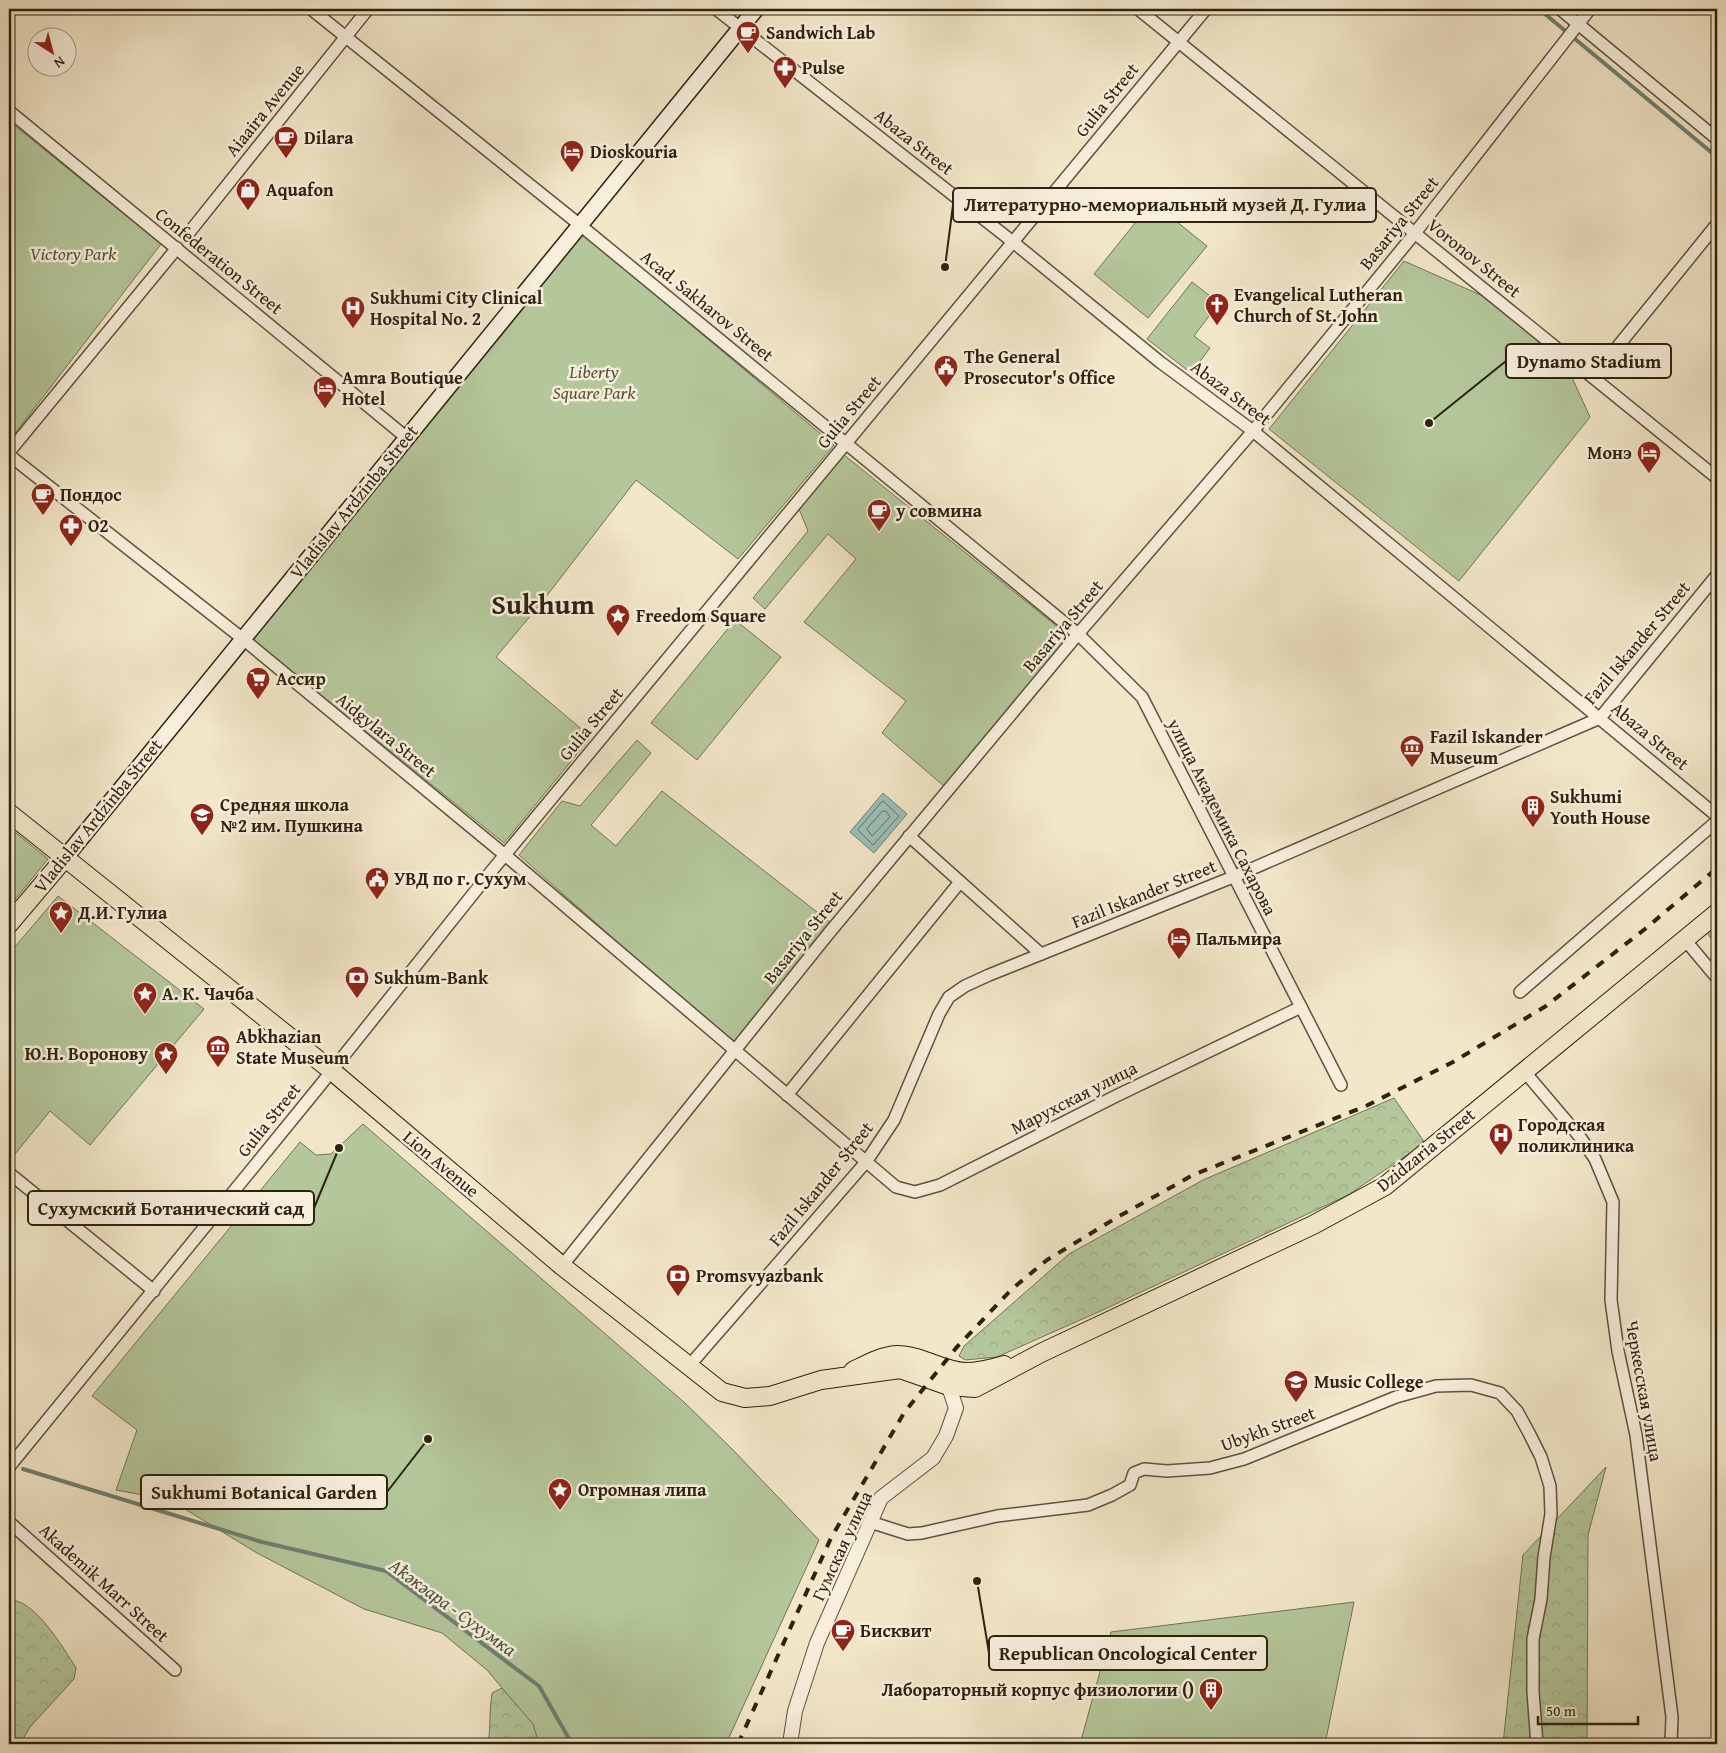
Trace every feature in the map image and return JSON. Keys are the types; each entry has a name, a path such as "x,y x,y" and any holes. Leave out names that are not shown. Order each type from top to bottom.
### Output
{"highway":[{"name":"Lion Avenue","path":"9,813 64,859 332,1071 562,1266 722,1392 745,1398 770,1396 821,1380 900,1369 949,1386 975,1388"},
{"name":"Vladislav Ardzinba Street","path":"9,924 64,859"},
{"name":"Dzidzaria Street","path":"1043,1352 1313,1225 1385,1186 1686,941 1717,913"},
{"name":"Lion Avenue","path":"842,1377 875,1360 896,1355 915,1357 964,1372 987,1370 1043,1352"},
{"path":"975,1388 1043,1352"}],"main road":[{"name":"Vladislav Ardzinba Street","path":"64,859 756,9"}],"street":[{"name":"Acad. Sakharov Street","path":"311,9 580,225 1078,634"},
{"name":"Aiaaira Avenue","path":"188,234 368,9"},
{"name":"Abaza Street","path":"716,9 1013,242 1160,362 1253,431 1717,816"},
{"name":"Voronov Street","path":"1138,9 1717,478"},
{"name":"Gulia Street","path":"9,1467 332,1071 505,855 1206,9"},
{"path":"1560,9 1717,139"},
{"name":"Basariya Street","path":"562,1266 734,1049 909,836 1078,634 1253,431 1415,233 1590,9"},
{"name":"Confederation Street","path":"9,111 406,438"},
{"path":"1593,378 1717,224"},
{"path":"9,453 177,248"},
{"name":"Aidgylara Street","path":"9,453 243,639 505,855 788,1095"},
{"name":"Fazil Iskander Street","path":"689,1366 866,1162 894,1120 939,1014 949,997 965,986 1233,877 1600,718 1717,575"},
{"name":"улица Академика Сахарова","path":"1078,634 1142,697 1341,1084"},
{"path":"1520,992 1717,820"},
{"path":"909,836 1041,954"},
{"path":"788,1095 960,882"},
{"path":"1686,941 1717,978"},
{"name":"Марухская улица","path":"788,1095 896,1187 915,1192 940,1185 1116,1096 1301,1007"},
{"name":"Черкесская улица","path":"1524,1071 1580,1137 1598,1166 1612,1202 1611,1300 1618,1351 1636,1435 1672,1717 1671,1744"},
{"path":"9,1173 154,1290"},
{"path":"933,1362 943,1370 956,1408"},
{"name":"Ubykh Street","path":"870,1522 908,1534 922,1533 996,1516 1088,1505 1130,1485 1134,1473 1144,1468 1167,1471 1210,1468 1244,1459 1396,1397 1436,1386 1471,1385 1500,1392 1517,1411 1530,1433 1541,1457 1550,1486 1551,1514 1544,1557 1541,1599 1533,1640 1533,1692 1537,1744"},
{"path":"956,1408 964,1396 975,1388"},
{"name":"Гумская улица","path":"790,1744 795,1711 817,1643 870,1522 882,1498 934,1458 946,1436 956,1408"},
{"name":"Akademik Marr Street","path":"9,1522 175,1670"}],"green space":[{"name":"Victory Park","path":"9,121 161,244 9,441"},
{"path":"1152,202 1207,246 1148,318 1094,274"},
{"name":"Liberty Square Park","path":"578,230 834,445 738,559 636,480 542,602 496,657 591,737 504,843 250,638"},
{"path":"1404,261 1483,296 1538,340 1569,371 1590,417 1459,581 1269,429"},
{"path":"1192,282 1219,303 1194,336 1210,348 1191,373 1147,339"},
{"path":"844,455 1069,636 945,787 882,733 906,701 804,622 856,559 828,534 765,609 753,598 808,531 799,509"},
{"path":"735,620 781,657 697,760 651,723"},
{"path":"637,740 651,753 591,825 616,846 662,791 831,923 734,1045 519,855 562,801 580,806"},
{"path":"9,827 48,859 9,907"},
{"path":"58,896 204,1009 90,1145 50,1111 15,1154 9,1149 9,954"},
{"path":"1717,925 1717,946 1707,933"},
{"path":"1394,1098 1425,1143 1348,1195 1105,1309 997,1357 965,1360 959,1356 964,1346 1069,1254 1203,1180"},
{"path":"363,1124 685,1403 819,1540 726,1744 539,1744 532,1724 487,1670 442,1633 364,1609 257,1553 170,1500 116,1490 137,1430 92,1396 300,1142 316,1155 331,1154"},
{"path":"1606,1467 1588,1535 1587,1744 1503,1744 1523,1555"},
{"path":"9,1600 19,1602 38,1616 56,1638 76,1668 74,1679 30,1727 20,1744 9,1744"},
{"path":"1354,1602 1325,1744 1080,1744 1111,1632"},
{"path":"502,1688 533,1724 539,1744 488,1744 492,1693"}],"water":[{"path":"883,793 907,814 874,853 850,832"}],"waterway":[{"path":"1539,9 1717,157"},
{"name":"Аҟәкәара - Сухумка","path":"23,1469 262,1542 386,1571 539,1686 572,1744"}],"railway":[{"path":"738,1744 831,1538 904,1413 956,1348 1012,1289 1047,1260 1116,1218 1193,1175 1366,1106 1453,1062 1546,1006 1645,929 1717,868"}],"place":[{"name":"Sandwich Lab","path":"748,54"},
{"name":"Pulse","path":"785,89"},
{"name":"Dilara","path":"286,159"},
{"name":"Dioskouria","path":"572,173"},
{"name":"Aquafon","path":"248,211"},
{"name":"Литературно-мемориальный музей Д. Гулиа","path":"945,267"},
{"name":"Evangelical Lutheran Church of St. John","path":"1217,326"},
{"name":"Sukhumi City Clinical Hospital No. 2","path":"353,329"},
{"name":"The General Prosecutor's Office","path":"946,388"},
{"name":"Amra Boutique Hotel","path":"325,409"},
{"name":"Dynamo Stadium","path":"1429,423"},
{"name":"Монэ","path":"1649,474"},
{"name":"Пондос","path":"43,516"},
{"name":"у совмина","path":"879,532"},
{"name":"О2","path":"71,547"},
{"name":"Freedom Square","path":"618,637"},
{"name":"Ассир","path":"258,700"},
{"name":"Fazil Iskander Museum","path":"1412,768"},
{"name":"Sukhumi Youth House","path":"1533,828"},
{"name":"Средняя школа №2 им. Пушкина","path":"202,836"},
{"name":"УВД по г. Сухум","path":"377,900"},
{"name":"Д.И. Гулиа","path":"61,934"},
{"name":"Пальмира","path":"1179,960"},
{"name":"Sukhum-Bank","path":"357,999"},
{"name":"А. К. Чачба","path":"145,1015"},
{"name":"Abkhazian State Museum","path":"218,1068"},
{"name":"Ю.Н. Воронову","path":"166,1075"},
{"name":"Сухумский Ботанический сад","path":"339,1148"},
{"name":"Городская поликлиника","path":"1501,1156"},
{"name":"Promsvyazbank","path":"678,1297"},
{"name":"Music College","path":"1296,1403"},
{"name":"Sukhumi Botanical Garden","path":"428,1439"},
{"name":"Огромная липа","path":"560,1511"},
{"name":"Republican Oncological Center","path":"977,1581"},
{"name":"Бисквит","path":"843,1652"},
{"name":"Лабораторный корпус физиологии ()","path":"1211,1711"}],"district":[{"name":"Sukhum","path":"543,604"}]}
